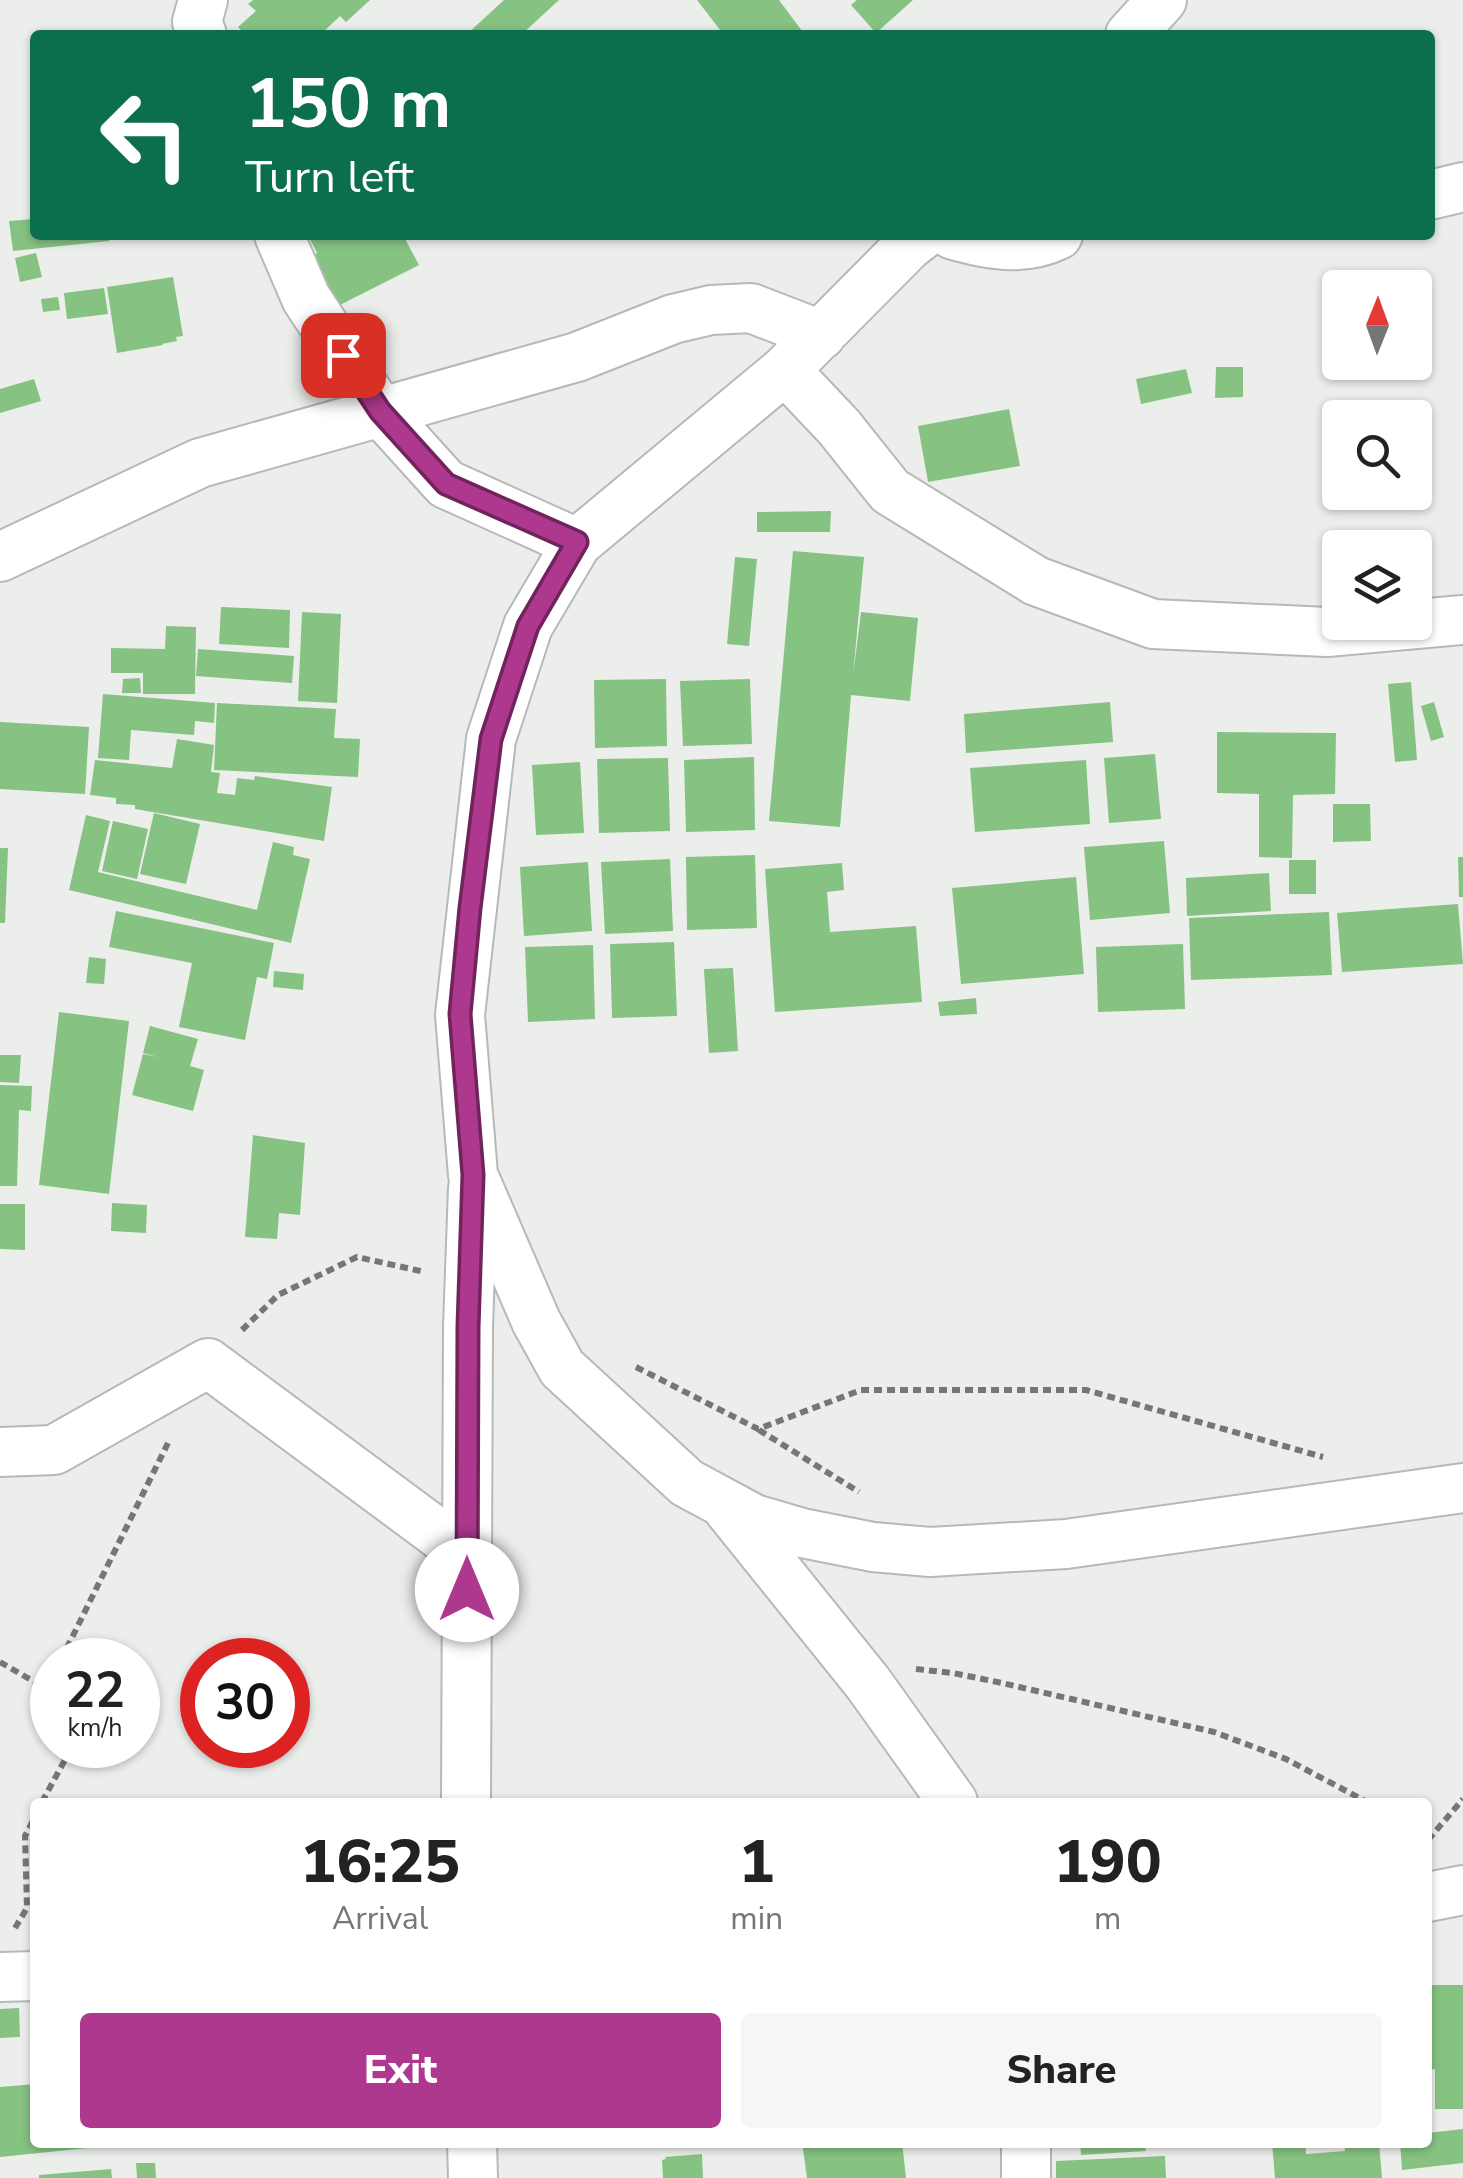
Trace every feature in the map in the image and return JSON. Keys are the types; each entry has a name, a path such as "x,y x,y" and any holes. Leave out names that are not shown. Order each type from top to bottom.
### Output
{"street":[{"path":"200,30 197,22 203,0"},
{"path":"1135,30 1162,0"},
{"path":"1435,194 1463,187"},
{"path":"281,240 306,298 380,411 446,484 577,542"},
{"path":"466,1798 468,1327 473,1175 460,1014 491,739 528,626 577,542 784,370 916,240"},
{"path":"975,240 1004,247 1044,240"},
{"path":"0,557 200,463 577,357 673,320 711,310 751,308 821,335"},
{"path":"784,370 839,427 890,490 1036,580 1136,618 1153,624 1326,632 1463,620"},
{"path":"473,1175 536,1321 562,1368 687,1483 754,1519 873,1547 930,1552 1066,1544 1463,1488"},
{"path":"0,1452 54,1450 208,1363 467,1555"},
{"path":"720,1500 851,1662 950,1798"},
{"path":"1432,1896 1463,1890"},
{"path":"472,2148 473,2178"},
{"path":"1026,2148 1026,2178"}],"path":[{"path":"620,1359 758,1429 871,1499"},
{"path":"758,1429 860,1390 1086,1390 1324,1457"},
{"path":"0,1662 30,1679"},
{"path":"851,1662 952,1674 1214,1732 1286,1759 1359,1798"},
{"path":"44,1798 60,1768"},
{"path":"1432,1835 1463,1799"},
{"path":"15,1964 27,1908 25,1836 30,1826"}],"building":[{"path":"253,0 370,0 346,22 340,16 325,30 241,30 238,27 256,11 248,4"},
{"path":"504,0 559,0 526,30 471,30"},
{"path":"697,0 779,0 801,30 720,30"},
{"path":"857,0 913,0 879,30 873,30 851,5"},
{"path":"30,219 30,240 109,241 13,251 9,221"},
{"path":"310,240 406,240 419,265 332,309 306,258 317,253"},
{"path":"36,253 42,277 20,282 15,258"},
{"path":"173,277 183,336 163,345 117,353 107,287"},
{"path":"104,288 108,314 67,319 64,293"},
{"path":"58,297 60,310 43,312 41,299"},
{"path":"1216,367 1243,367 1243,397 1215,398"},
{"path":"1186,369 1192,393 1141,404 1136,379"},
{"path":"34,379 41,401 0,413 0,389"},
{"path":"1009,409 1020,466 928,482 918,426"},
{"path":"831,511 830,532 757,532 757,512"},
{"path":"793,551 864,557 853,676 861,612 918,618 910,701 851,695 840,827 769,821"},
{"path":"735,557 757,559 749,646 727,644"},
{"path":"221,607 290,610 289,648 219,644"},
{"path":"302,612 341,614 337,703 298,701"},
{"path":"166,626 196,627 195,694 143,694 143,673 111,673 111,648 165,649"},
{"path":"198,649 294,656 292,683 196,676"},
{"path":"140,678 141,693 122,693 123,679"},
{"path":"666,679 667,746 595,748 594,680"},
{"path":"750,679 752,744 683,746 680,681"},
{"path":"1411,682 1417,760 1395,762 1388,684"},
{"path":"103,694 215,703 214,723 195,721 194,735 131,730 129,760 98,758"},
{"path":"1110,702 1113,742 966,753 964,714"},
{"path":"1434,702 1444,737 1431,741 1421,706"},
{"path":"217,703 336,709 334,738 360,739 358,777 214,770"},
{"path":"0,722 89,727 85,794 0,789"},
{"path":"1217,732 1336,733 1335,794 1293,795 1292,858 1259,857 1259,794 1217,793"},
{"path":"177,739 214,745 211,772 220,773 217,793 235,795 237,778 254,780 255,776 332,787 324,841 135,809 135,805 116,804 116,798 90,795 95,760 172,768"},
{"path":"1155,754 1161,819 1109,823 1104,758"},
{"path":"754,757 755,830 686,832 684,760"},
{"path":"668,758 670,831 599,833 597,759"},
{"path":"1086,760 1090,824 975,832 970,768"},
{"path":"580,762 584,833 536,835 532,765"},
{"path":"1333,804 1370,804 1371,841 1333,842"},
{"path":"154,813 200,824 186,884 140,874"},
{"path":"86,815 110,821 98,872 257,910 273,842 294,847 293,855 310,859 291,943 69,890"},
{"path":"113,821 148,829 137,879 102,871"},
{"path":"1164,841 1170,913 1090,920 1084,847"},
{"path":"0,848 8,848 5,923 0,923"},
{"path":"755,855 757,928 687,930 686,857"},
{"path":"1458,857 1463,857 1463,897 1459,897"},
{"path":"670,859 673,931 605,934 601,862"},
{"path":"1289,860 1316,860 1316,894 1289,894"},
{"path":"588,862 592,931 524,936 520,867"},
{"path":"842,863 844,890 827,892 830,932 916,926 922,1002 775,1012 765,869"},
{"path":"1269,873 1271,911 1187,916 1186,878"},
{"path":"1076,877 1084,974 961,984 952,888"},
{"path":"1458,904 1463,964 1342,972 1337,913"},
{"path":"116,911 274,943 267,979 257,977 245,1040 179,1027 192,963 109,947"},
{"path":"1329,912 1332,975 1191,980 1189,918"},
{"path":"674,942 677,1016 612,1018 610,944"},
{"path":"1183,944 1185,1009 1098,1012 1096,947"},
{"path":"593,945 595,1019 528,1022 525,947"},
{"path":"89,957 106,959 104,984 86,983"},
{"path":"733,968 738,1051 709,1053 704,969"},
{"path":"274,971 304,974 303,990 273,987"},
{"path":"976,998 977,1014 940,1016 938,1002"},
{"path":"59,1012 129,1021 109,1194 39,1185"},
{"path":"150,1026 198,1039 190,1066 204,1070 193,1111 132,1095 143,1054 158,1057 143,1053"},
{"path":"0,1055 21,1055 19,1083 0,1082"},
{"path":"0,1085 32,1086 31,1111 19,1110 17,1186 0,1186"},
{"path":"253,1135 305,1143 300,1215 279,1213 277,1239 245,1237"},
{"path":"112,1203 147,1205 146,1233 111,1231"},
{"path":"0,1204 25,1204 25,1250 0,1249"},
{"path":"1432,1985 1463,1985 1463,2109 1435,2109 1435,2069 1432,2069"},
{"path":"19,2008 20,2037 0,2038 0,2009"},
{"path":"30,2084 30,2148 88,2148 0,2157 0,2087"},
{"path":"1463,2129 1463,2163 1402,2170 1400,2148 1432,2148 1432,2133"},
{"path":"803,2148 903,2148 906,2178 807,2178"},
{"path":"1080,2148 1146,2151 1081,2155"},
{"path":"1272,2148 1306,2148 1306,2154 1380,2148 1382,2178 1275,2178"},
{"path":"702,2154 703,2178 663,2178 665,2157"},
{"path":"1165,2156 1166,2178 1056,2178 1056,2161"},
{"path":"136,2163 155,2163 156,2178 137,2178"},
{"path":"111,2169 112,2178 39,2178 39,2175"}],"route":[{"path":"343,355 380,411 446,484 577,542 528,626 491,739 470,908 460,1014 473,1175 467,1590"}]}
